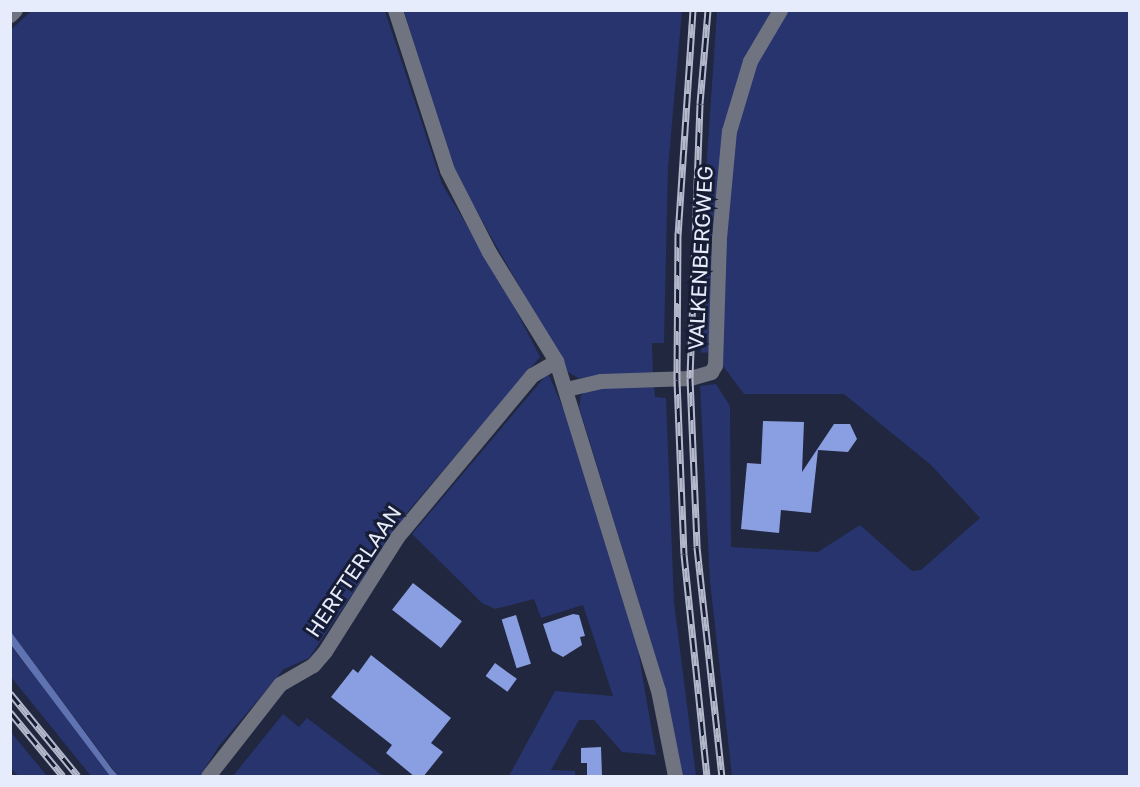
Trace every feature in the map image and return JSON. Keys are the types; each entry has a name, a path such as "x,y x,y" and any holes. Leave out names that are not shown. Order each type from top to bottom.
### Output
{"street":[{"path":"10,15 15,10"},
{"path":"395,10 447,170 489,252 556,361 658,690 675,777"},
{"name":"VALKENBERGWEG","path":"566,389 601,381 690,378 711,372 715,365 719,238 729,131 750,61 780,10"},
{"name":"HERFTERLAAN","path":"208,777 280,684 313,665 325,651 397,537 532,375 556,361"}],"shaded area":[{"path":"31,11 385,11 442,184 503,285 540,357 410,509 309,658 284,669 219,746 200,776 118,776 11,632 11,30"},
{"path":"404,11 682,11 668,168 664,343 652,343 653,375 578,378 568,372 452,168"},
{"path":"717,11 774,11 739,75 712,352 701,353 704,200"},
{"path":"787,11 1129,11 1129,776 732,776 710,582 700,386 716,384 730,406 731,547 818,552 860,525 912,571 921,570 980,518 931,465 844,394 744,394 723,366 722,280 733,142 754,67"},
{"path":"548,373 563,408 637,644 656,755 622,752 594,720 579,720 551,770 575,771 575,776 509,776 555,691 613,696 583,605 541,618 534,599 495,609 482,603 412,534"},
{"path":"654,386 655,397 666,398 674,602 696,776 681,776 664,685 579,407 581,395 591,389"},
{"path":"11,632 118,776 110,776 11,645"},
{"path":"10,645 110,776 91,776 11,677"},
{"path":"283,714 299,727 307,718 383,776 233,776"},
{"path":"10,731 47,776 18,776 11,768"}],"building":[{"path":"763,421 804,422 802,472 834,424 850,424 857,439 848,452 818,450 811,513 781,510 779,533 741,529 747,463 761,464"},
{"path":"413,583 462,621 441,648 392,610"},
{"path":"573,614 579,615 585,636 580,637 582,645 563,657 552,651 543,624"},
{"path":"516,615 531,664 517,668 502,619"},
{"path":"371,655 451,718 431,743 443,752 423,777 415,777 386,753 392,745 331,697 353,669 358,673"},
{"path":"495,663 517,679 507,692 486,676"},
{"path":"601,747 602,775 587,775 587,763 581,763 581,748"}],"railway":[{"path":"693,10 678,233 677,380 684,554 707,776"},
{"path":"708,10 700,104 690,378 697,547 722,776"},
{"path":"10,693 78,776"},
{"path":"10,712 63,776"}]}
